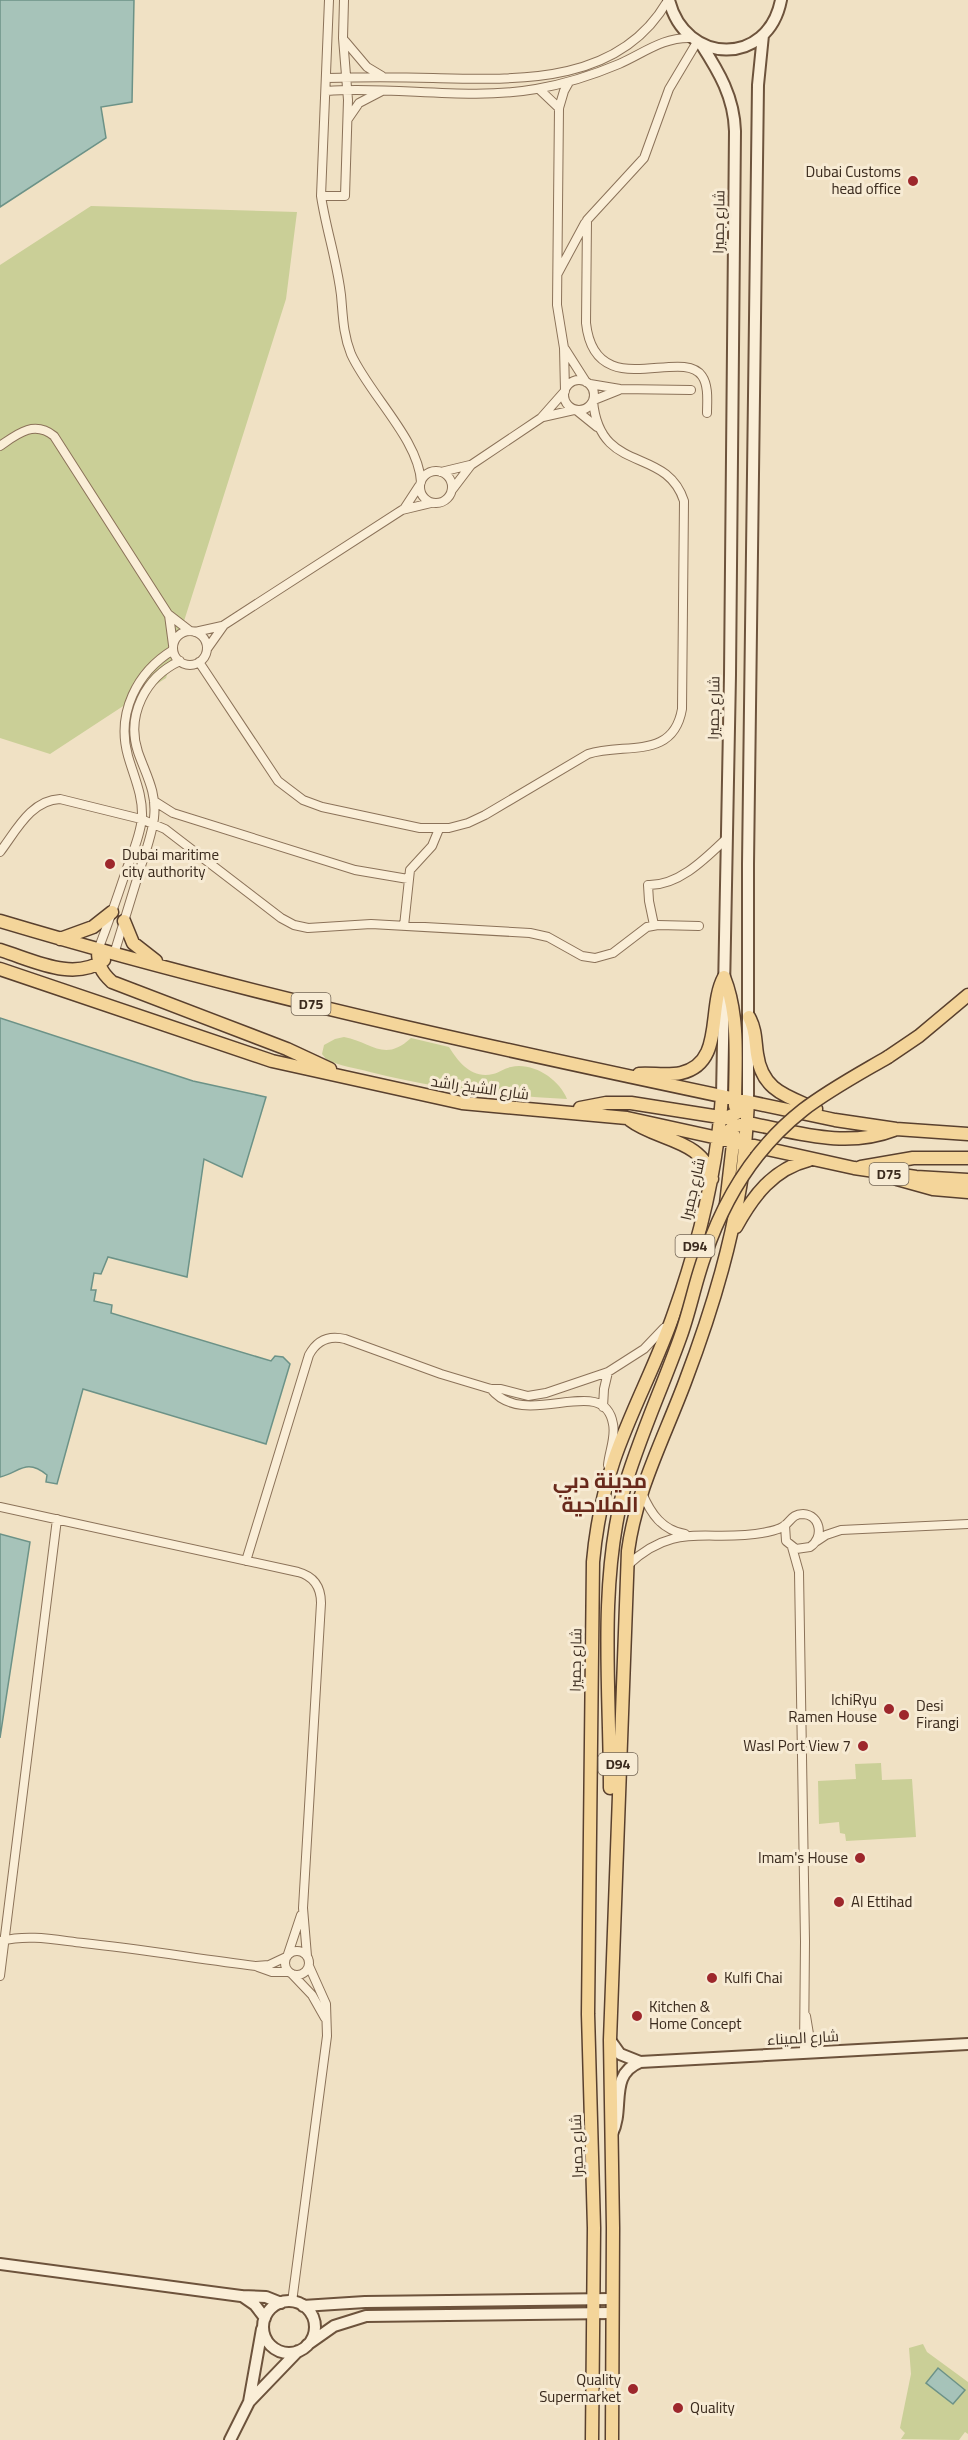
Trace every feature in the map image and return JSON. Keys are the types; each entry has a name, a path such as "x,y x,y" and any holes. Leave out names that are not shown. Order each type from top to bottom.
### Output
{"main road":[{"path":"60,939 93,927 112,912"},
{"name":"D75","path":"0,921 99,950 341,1012 626,1076 835,1120 896,1129 968,1134"},
{"path":"124,921 133,943 149,957 168,968"},
{"path":"0,950 65,970 79,970 98,964 114,954"},
{"path":"99,950 98,964 104,975 112,982 287,1049 349,1078"},
{"name":"شارع الشيخ راشد","path":"0,969 246,1052 462,1103 516,1110 570,1112 627,1118 810,1160 885,1173 968,1180"},
{"path":"626,1076 680,1073 701,1062 711,1045 715,1001 723,976"},
{"path":"723,976 731,999 735,1022 734,1121 740,1143 725,1219 726,1247"},
{"path":"616,1831 610,1792 607,1595 613,1536 634,1456 685,1323 711,1240 724,1207 743,1176 765,1148 803,1110 919,1036 968,995"},
{"path":"749,1017 755,1031 758,1063 769,1083 784,1096 813,1107 835,1120"},
{"name":"شارع جميرا","path":"592,2440 594,2228 588,2014 592,1582 597,1533 620,1445 674,1313 696,1240 720,1139 734,1121 722,1096"},
{"path":"570,1112 594,1105 618,1102 843,1140 876,1137 896,1129"},
{"path":"734,1121 748,1102"},
{"path":"627,1118 646,1131 692,1149 706,1164 711,1179"},
{"path":"951,1133 968,1123"},
{"path":"854,1168 913,1158 968,1158"},
{"path":"726,1247 746,1209 767,1182 787,1168 810,1160"},
{"path":"885,1173 923,1187 968,1192"},
{"name":"D94","path":"612,2440 610,2040 627,1566 633,1521 642,1490 695,1352 726,1247"}],"street":[{"path":"329,0 321,196 325,221 332,242 341,296 343,326 348,346 362,373 417,459 422,496 430,503"},
{"path":"321,196 345,196 348,90 343,38 344,0"},
{"path":"327,78 383,76 515,79 566,72 614,53 643,34 657,20 669,0"},
{"name":"شارع جميرا","path":"669,0 678,23 696,41 727,89 733,110 735,131 722,1096"},
{"path":"327,91 387,90 489,94 539,89 569,82 622,63 667,40 696,41 716,49 729,50 748,45 763,35 774,21 782,0"},
{"path":"748,1102 748,876 758,85 763,35"},
{"path":"343,38 367,68 383,76"},
{"path":"557,274 587,220 644,158 669,89 696,41"},
{"path":"199,662 271,773 294,794 322,807 420,828 440,829 476,819 588,754 655,745 667,738 679,722 682,702 684,501 678,487 669,476 657,467 620,453 607,441 598,428 566,403 564,348 559,320 557,274 559,108 569,82"},
{"path":"539,89 559,108"},
{"path":"348,120 359,103 387,90"},
{"path":"587,220 586,323 588,337 595,349 611,364 624,369 682,366 692,368 700,373 705,381 707,413"},
{"path":"564,348 594,392 598,428"},
{"path":"99,950 137,841 141,819 140,791 126,746 126,715 132,695 142,677 173,647 178,637 224,625 402,510 430,503 439,504 446,500 471,465 541,418 565,392 568,385 575,381 620,389 691,390"},
{"path":"541,418 585,410 594,401 620,389"},
{"path":"0,446 29,429 40,429 54,436 168,614 205,640 207,649"},
{"path":"417,459 450,479 453,490"},
{"path":"402,510 427,474 471,465"},
{"path":"168,614 173,647 180,662 188,665 199,662 224,625"},
{"path":"114,954 153,823 154,801 150,780 136,744 135,721 138,706 149,685 160,674 180,662"},
{"path":"0,852 32,810 41,803 53,799 66,800 153,823 177,836 281,918 294,925 308,928 355,924 530,933 556,940 582,956 595,958 613,953 640,930 654,925 699,926"},
{"path":"154,801 173,813 342,867 368,874 408,879"},
{"path":"404,926 408,879 412,867 432,846 440,829"},
{"path":"654,925 648,885 656,885 675,878 698,864 727,838"},
{"path":"246,1561 309,1355 317,1343 330,1337 345,1339 441,1374 491,1389 534,1396 608,1372 644,1349 662,1332 674,1313"},
{"path":"603,1407 603,1389 608,1372"},
{"path":"491,1389 504,1399 525,1406 538,1407 585,1400 603,1407 610,1414 614,1428 608,1485"},
{"path":"642,1490 649,1507 660,1523 670,1530 692,1535"},
{"path":"0,1507 304,1574 316,1582 321,1595 303,1908 309,1966 324,1996 326,2045 292,2303"},
{"path":"758,1533 785,1525 790,1518 799,1514 808,1515 817,1522 841,1530"},
{"path":"0,1976 2,1941 57,1520"},
{"path":"817,1522 820,1532 817,1541"},
{"path":"808,2053 809,2025 805,2012 799,1572 806,1549 826,1535 841,1530 968,1524"},
{"path":"785,1525 799,1572"},
{"path":"627,1566 653,1545 666,1539 692,1535 758,1533 775,1536 789,1544 806,1549"},
{"path":"303,1908 285,1965 312,1995 326,2020"},
{"path":"2,1941 23,1937 66,1941 256,1966 269,1965 300,1951 307,1956"},
{"path":"256,1966 272,1972 291,1973 304,1973 309,1966"},
{"path":"610,2040 620,2054 640,2062"},
{"name":"شارع الميناء","path":"640,2062 968,2044"},
{"path":"611,2136 618,2117 620,2079 628,2068 640,2062"},
{"path":"0,2264 241,2296 266,2297 309,2310 314,2324 312,2339 249,2402"},
{"path":"241,2296 255,2305 264,2322 267,2342 273,2348 289,2353 303,2348 334,2326 366,2316 612,2313"},
{"path":"230,2440 249,2402 268,2311 292,2303 612,2299"}],"green space":[{"path":"91,206 297,212 286,299 166,678 50,754 0,738 0,265"},
{"path":"344,1037 385,1050 402,1045 411,1038 449,1047 457,1059 472,1072 485,1075 511,1067 528,1067 552,1079 567,1099 444,1087 395,1078 326,1059 322,1054 324,1045"},
{"path":"881,1763 882,1780 912,1779 916,1837 846,1841 845,1834 840,1833 839,1822 819,1824 818,1781 856,1779 855,1764"},
{"path":"923,2344 927,2352 968,2382 968,2434 965,2432 959,2440 901,2439 905,2433 900,2428 911,2374 909,2348"}],"water":[{"path":"0,0 134,0 132,102 101,107 106,138 0,207"},
{"path":"0,1018 193,1081 266,1097 242,1177 204,1159 187,1277 108,1257 101,1274 94,1273 91,1290 96,1290 94,1301 112,1305 111,1313 271,1361 275,1356 283,1357 290,1364 266,1444 83,1389 57,1484 46,1482 47,1475 34,1467 23,1468 0,1477"},
{"path":"0,1534 30,1542 0,1738"},
{"path":"938,2368 965,2390 953,2404 926,2383"}],"place":[{"name":"Dubai Customs head office","path":"913,181"},
{"name":"Dubai maritime city authority","path":"110,864"},
{"name":"IchiRyu Ramen House","path":"889,1709"},
{"name":"Desi Firangi","path":"904,1715"},
{"name":"Wasl Port View 7","path":"863,1746"},
{"name":"Imam's House","path":"860,1858"},
{"name":"Al Ettihad","path":"839,1902"},
{"name":"Kulfi Chai","path":"712,1978"},
{"name":"Kitchen & Home Concept","path":"637,2016"},
{"name":"Quality Supermarket","path":"633,2389"},
{"name":"Quality","path":"678,2408"}],"district":[{"name":"مدينة دبي الملاحية","path":"600,1493"}]}
